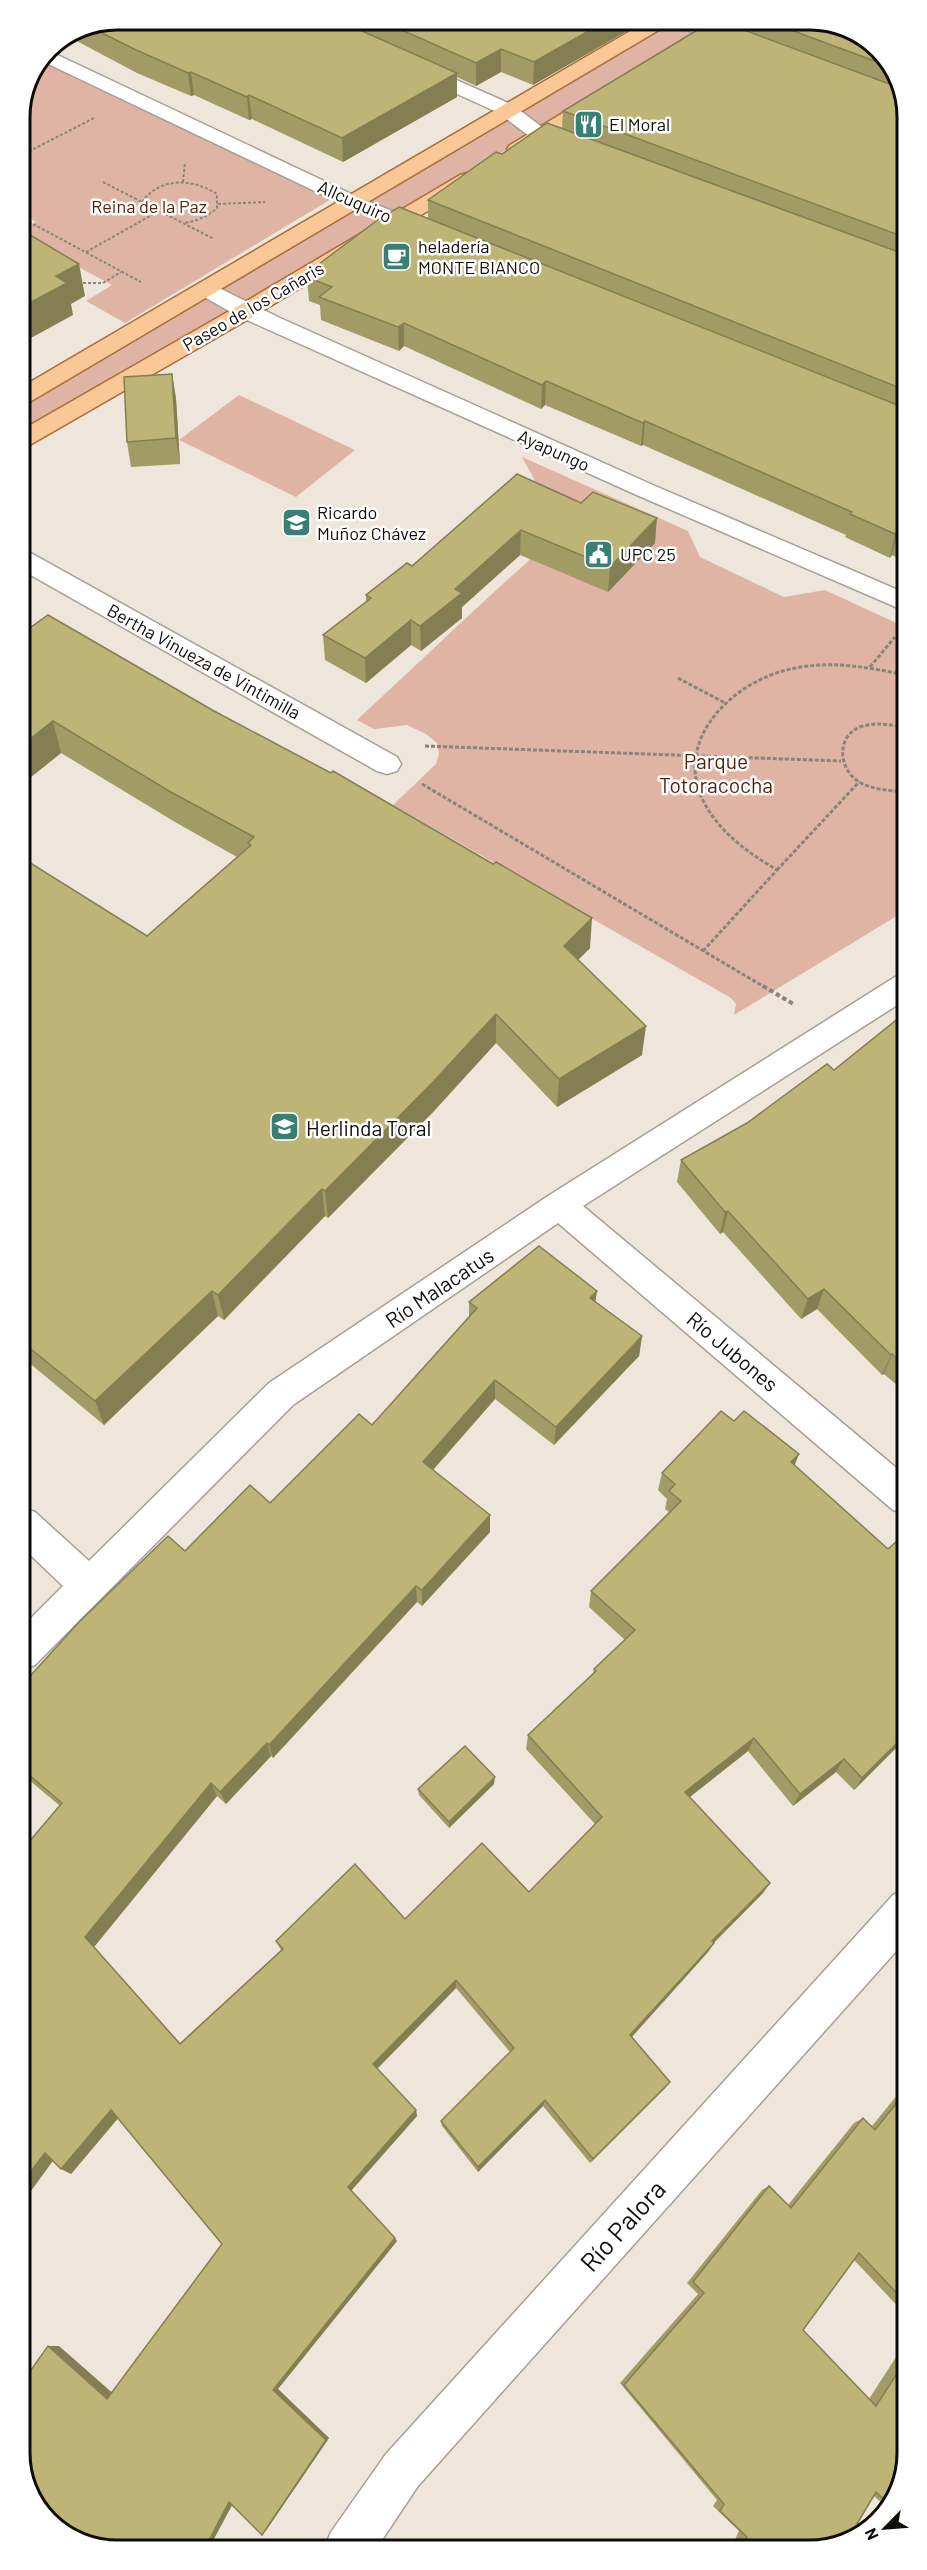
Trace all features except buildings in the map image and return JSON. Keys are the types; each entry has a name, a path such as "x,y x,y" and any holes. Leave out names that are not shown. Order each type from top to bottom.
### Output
{"main road":[{"name":"Paseo de los Cañaris","path":"30,392 645,30"},
{"path":"671,55 714,30"},
{"name":"Paseo de los Cañaris","path":"30,435 246,311 620,86"}],"street":[{"path":"705,30 765,53"},
{"name":"Allcuquiro","path":"53,59 353,202 442,238"},
{"path":"397,60 506,110 540,135 589,153"},
{"name":"Ayapungo","path":"207,289 246,311 647,491 897,600"},
{"name":"Bertha Vinueza de Vintimilla","path":"30,564 387,764"},
{"name":"Río Malacatus","path":"30,1644 281,1394 559,1205 897,990"},
{"name":"Río Jubones","path":"559,1205 897,1490"},
{"path":"30,1531 89,1585"},
{"name":"Río Palora","path":"354,2540 402,2470 897,1921"}],"path":[{"path":"30,151 134,98"},
{"path":"103,182 218,241"},
{"path":"142,202 146,195 154,189 177,182 201,184 217,194 217,208 211,214 202,219 183,223"},
{"path":"85,252 159,211"},
{"path":"31,223 181,304"},
{"path":"75,283 103,283 122,272"},
{"path":"870,667 882,652"},
{"path":"777,870 724,832 700,795 695,757 706,722 734,693 775,673 820,664 870,667 897,673"},
{"path":"678,678 725,703"},
{"path":"897,725 881,723 866,725 853,731 844,740 840,750 841,761 848,773 859,782 882,791 897,792"},
{"path":"349,742 841,761"},
{"path":"387,764 837,1030"},
{"path":"703,951 859,782"}],"green space":[{"path":"650,30 694,30 702,33 539,131 512,110"},
{"name":"Reina de la Paz","path":"50,62 333,198 125,323 86,301 112,285 30,241 30,225 36,222 30,219 30,111 39,78"},
{"path":"506,114 532,134 397,217 361,201"},
{"path":"353,206 391,221 248,306 216,289"},
{"path":"207,293 240,311 30,430 30,395"},
{"path":"239,395 355,450 296,497 179,440"},
{"name":"Parque Totoracocha","path":"522,457 688,531 700,557 784,597 825,590 897,623 897,916 734,1015 736,1004 731,998 393,805 436,764 439,754 437,743 426,734 407,725 374,729 357,720 498,588 585,512 540,490"}],"place":[{"name":"El Moral","path":"588,124"},
{"name":"heladería MONTE BIANCO","path":"397,256"},
{"name":"Ricardo Muñoz Chávez","path":"296,522"},
{"name":"UPC 25","path":"599,554"},
{"name":"Herlinda Toral","path":"285,1127"}]}
